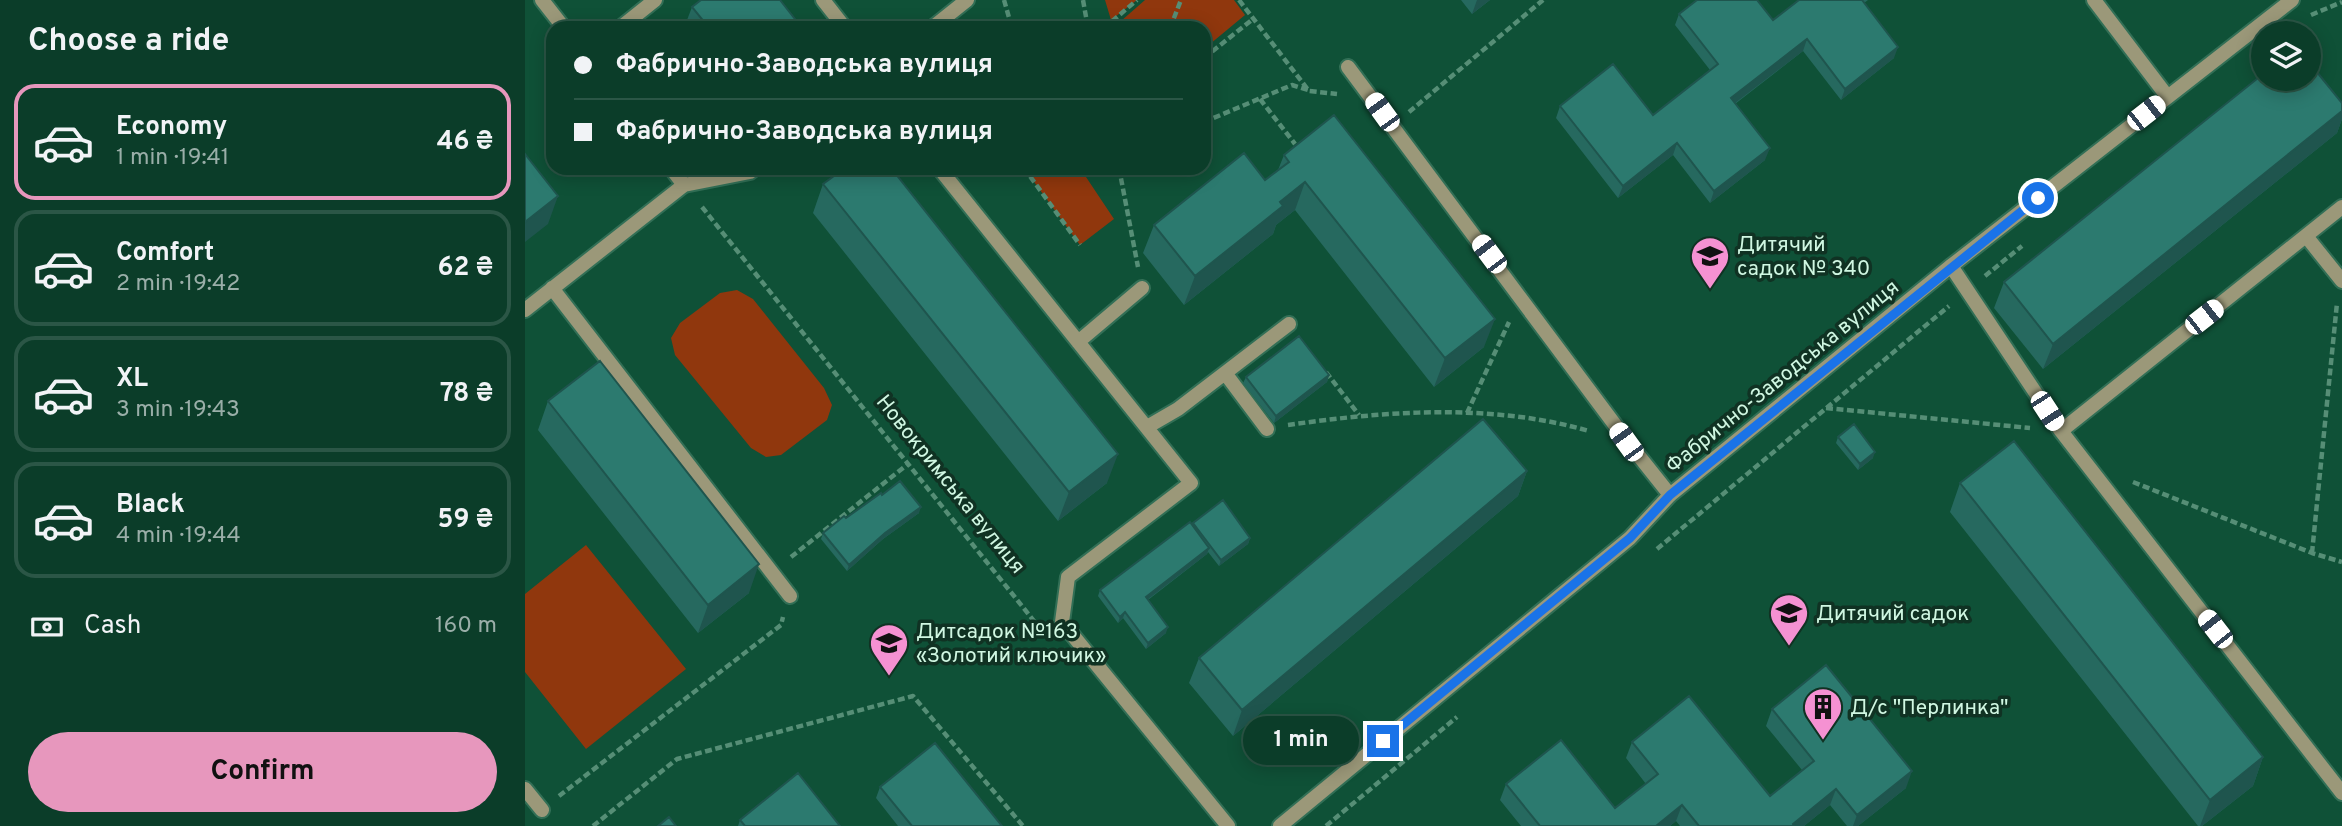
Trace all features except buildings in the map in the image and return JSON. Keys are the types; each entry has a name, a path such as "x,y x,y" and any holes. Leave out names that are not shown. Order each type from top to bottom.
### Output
{"street":[{"path":"542,0 558,21"},
{"path":"629,21 655,0"},
{"path":"823,0 840,21"},
{"path":"941,21 967,0"},
{"path":"2094,0 2167,96"},
{"name":"Фабрично-Заводська вулиця","path":"1280,826 1630,538 1670,495 1951,266 2292,0"},
{"path":"1347,68 1521,297 1626,442 1670,495"},
{"path":"676,175 684,185"},
{"path":"525,310 684,185 735,175"},
{"path":"945,175 1191,483 1069,577 1062,622 1228,826"},
{"path":"2061,431 2342,207"},
{"path":"2306,236 2341,280"},
{"path":"1951,266 2061,431 2342,793"},
{"path":"552,288 790,596"},
{"path":"1077,342 1142,288"},
{"path":"1147,428 1178,409 1289,324"},
{"path":"1225,373 1267,429"},
{"path":"525,789 542,810"}],"path":[{"path":"1004,0 1010,21"},
{"path":"1083,0 1087,21"},
{"path":"1112,21 1137,0"},
{"path":"1173,21 1181,0"},
{"path":"1239,0 1309,91"},
{"path":"1392,126 1543,0"},
{"path":"1211,52 1253,19"},
{"path":"1211,119 1292,85 1309,91 1372,98"},
{"path":"1260,99 1295,144"},
{"path":"1029,175 1080,245"},
{"path":"1120,175 1142,288"},
{"name":"Новокримська вулиця","path":"684,185 1042,632"},
{"path":"1655,551 2031,239"},
{"path":"2312,553 2341,280"},
{"path":"1467,413 1521,297"},
{"path":"1320,365 1359,415"},
{"path":"1825,408 2061,431"},
{"path":"1267,429 1359,415 1467,413 1555,421"},
{"path":"771,572 908,464"},
{"path":"2087,464 2312,553 2342,562"},
{"path":"542,810 781,625 790,596"},
{"path":"593,826 677,759 913,695 1023,826"},
{"path":"1326,826 1464,710"}],"shaded area":[{"path":"1105,0 1137,0 1111,20"},
{"path":"1145,0 1234,0 1245,15 1211,43 1211,21 1121,21"},
{"path":"1029,175 1085,175 1114,219 1080,245"},
{"path":"737,290 753,299 824,388 832,405 827,420 781,455 766,457 751,448 675,355 671,338 680,323 720,293"},
{"path":"586,545 686,669 586,749 525,672 525,594"}],"place":[{"name":"Дитячий садок № 340","path":"1710,290"},
{"name":"Дитячий садок","path":"1789,647"},
{"name":"Дитсадок №163 «Золотий ключик»","path":"889,677"},
{"name":"Д/с \"Перлинка\"","path":"1823,741"}],"route":[{"path":"1383,741 1630,538 1670,495 2038,198"}]}
